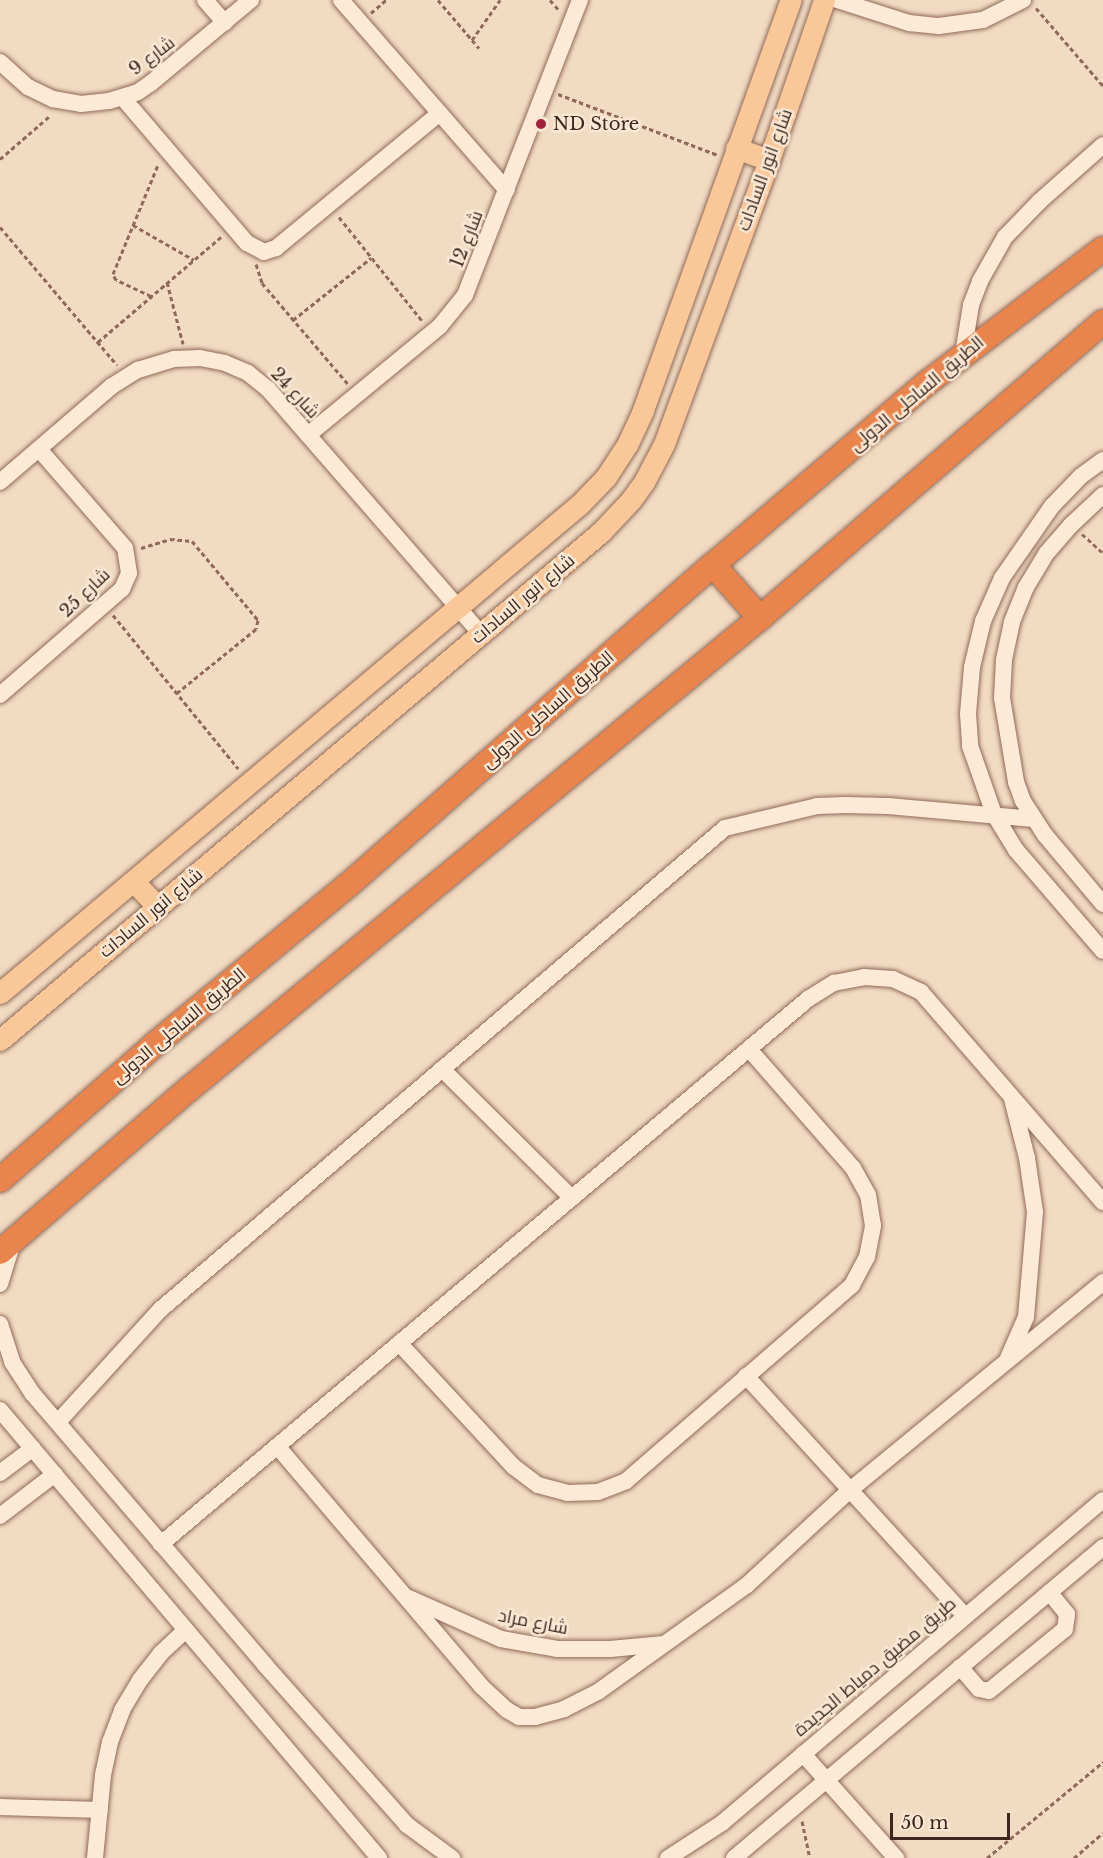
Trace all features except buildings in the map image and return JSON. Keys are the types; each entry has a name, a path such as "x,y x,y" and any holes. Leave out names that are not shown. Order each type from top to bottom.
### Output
{"highway":[{"name":"الطريق الساحلى الدولى","path":"0,1180 154,1045 363,873 713,565 963,354 1103,249"},
{"path":"7,1246 217,1066 760,618 1103,322"},
{"path":"713,565 760,618"}],"main road":[{"name":"شارع انور السادات","path":"0,993 579,505 606,477 622,454 643,410 791,0"},
{"name":"شارع انور السادات","path":"0,1040 601,532 644,482 664,444 770,160 824,0"},
{"path":"734,154 770,160"},
{"path":"133,881 158,907"}],"street":[{"path":"205,0 225,22"},
{"name":"شارع 9","path":"0,62 28,87 66,102 95,104 123,98 151,83 251,0"},
{"path":"341,0 507,190"},
{"name":"شارع 12","path":"308,435 432,333 449,317 465,296 580,0"},
{"path":"837,0 909,23 939,26 983,20 1023,0"},
{"path":"123,98 233,227 258,250 270,251 440,114"},
{"path":"963,354 966,329 977,289 1005,237 1021,218 1103,145"},
{"name":"شارع 24","path":"0,482 127,376 162,361 187,358 225,363 248,373 268,389 481,634"},
{"name":"شارع 25","path":"0,695 104,605 126,582 128,556 120,541 39,449"},
{"path":"1103,460 1081,476 1052,506 1002,578 983,621 972,667 968,714 970,746 994,814 1016,850 1103,951"},
{"path":"1103,495 1071,525 1046,554 1026,587 1012,622 1004,660 1002,698 1006,736 1016,782 1033,819 1103,904"},
{"path":"58,1422 161,1309 725,828 817,806 888,806 1033,819"},
{"path":"161,1544 808,999 834,983 864,977 893,980 921,992 1103,1202"},
{"path":"399,1343 514,1467 538,1485 567,1493 598,1492 626,1481 852,1285 867,1257 873,1226 868,1195 853,1168 749,1049"},
{"path":"442,1069 572,1198"},
{"path":"1006,1361 1026,1317 1035,1212 1027,1158 1011,1095"},
{"path":"0,1284 7,1246"},
{"path":"277,1446 481,1686 507,1710 519,1717 535,1717 564,1709 599,1691 747,1585 850,1490 1103,1282"},
{"path":"0,1324 5,1344 21,1377 161,1544 407,1826 452,1858"},
{"path":"746,1376 965,1617"},
{"path":"0,1410 379,1858"},
{"path":"0,1473 33,1448"},
{"path":"0,1516 55,1474"},
{"name":"طريق مضيق دمياط الجديدة","path":"668,1858 722,1823 1103,1500"},
{"path":"734,1858 1103,1547"},
{"path":"960,1667 979,1689 989,1691 1065,1629 1067,1614 1049,1592"},
{"name":"شارع مراد","path":"403,1595 501,1639 557,1649 610,1649 665,1644"},
{"path":"96,1858 110,1742 122,1710 140,1680 161,1653 186,1630"},
{"path":"803,1754 896,1858"},
{"path":"0,1807 100,1810"}],"path":[{"path":"438,0 479,48"},
{"path":"472,40 500,0"},
{"path":"1029,0 1103,86"},
{"path":"546,90 734,154"},
{"path":"0,159 66,102"},
{"path":"151,296 114,277 165,147"},
{"path":"329,204 432,333"},
{"path":"133,225 194,260"},
{"path":"0,227 127,376"},
{"path":"98,342 233,227"},
{"path":"258,250 256,267 259,278 357,394"},
{"path":"293,320 372,257"},
{"path":"167,282 187,358"},
{"path":"1071,525 1103,553"},
{"path":"128,556 159,541 192,541 257,616 256,629 177,693"},
{"path":"104,605 250,782"},
{"path":"987,1858 1103,1762"},
{"path":"798,1804 810,1858"},
{"path":"1074,1858 1103,1833"}],"place":[{"name":"ND Store","path":"541,124"}]}
